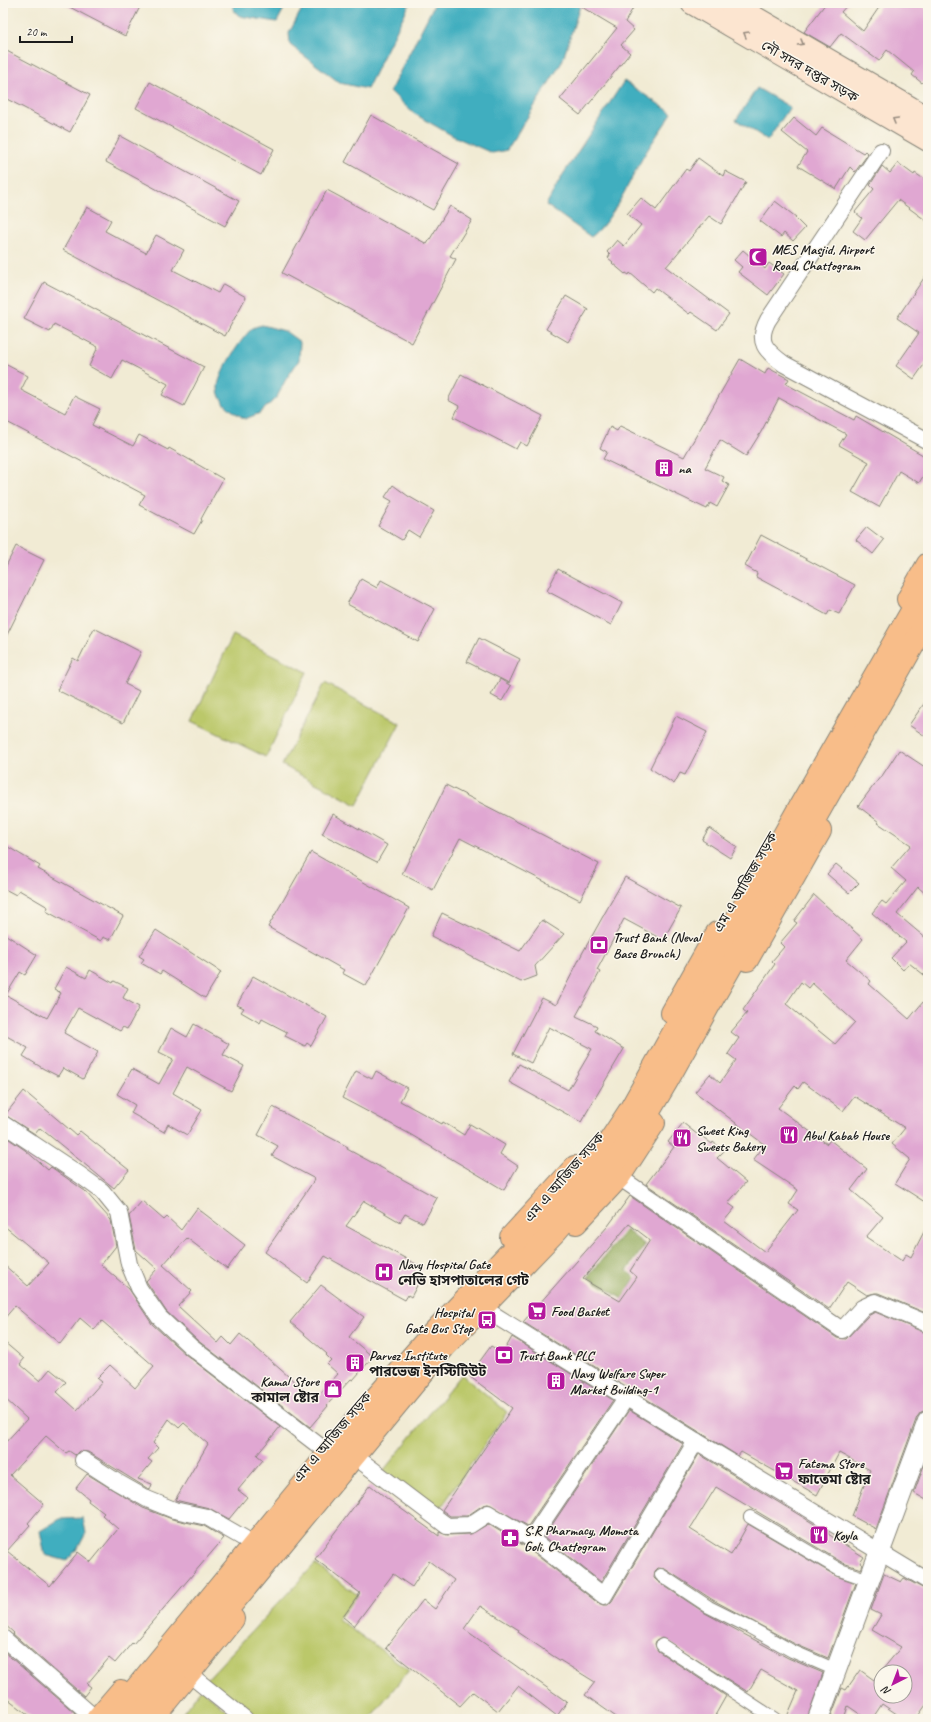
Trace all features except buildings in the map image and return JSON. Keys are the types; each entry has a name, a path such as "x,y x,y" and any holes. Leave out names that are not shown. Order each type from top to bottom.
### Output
{"main road":[{"name":"নৌ সদর দপ্তর সড়ক","path":"692,3 928,140"},
{"name":"নৌ সদর দপ্তর সড়ক","path":"730,3 928,118"},
{"name":"এম এ আজিজ সড়ক","path":"97,1719 394,1363 596,1144 622,1105 754,867 928,564"},
{"path":"112,1719 353,1424 432,1334 545,1216 603,1151 630,1110 795,815 928,583"},
{"path":"137,1719 444,1347 556,1231 616,1161 644,1120 667,1081 928,619"},
{"path":"152,1719 451,1352 491,1314 619,1177 653,1126 927,645"}],"street":[{"path":"881,151 768,320 764,328 764,347 769,353 784,364 928,441"},
{"path":"3,1124 102,1191 119,1212 129,1264 138,1288 160,1317 191,1347 322,1448"},
{"path":"619,1177 842,1330 862,1308 875,1302 928,1324"},
{"path":"491,1314 696,1441 928,1580"},
{"path":"531,1539 626,1398"},
{"path":"818,1719 928,1421"},
{"path":"361,1461 447,1526 470,1525 488,1513 531,1539 604,1596 696,1441"},
{"path":"83,1460 147,1499 174,1510 207,1517 247,1540"},
{"path":"750,1517 840,1570 869,1580"},
{"path":"661,1575 709,1607 749,1627 792,1652 836,1670"},
{"path":"3,1638 97,1719"},
{"path":"662,1645 775,1719"},
{"path":"189,1674 245,1719"}],"green space":[{"path":"233,635 307,672 266,757 192,721"},
{"path":"325,683 400,723 357,805 282,765"},
{"path":"626,1230 645,1245 627,1271 635,1278 629,1287 637,1293 630,1304 588,1277"},
{"path":"462,1374 507,1412 438,1512 383,1471"},
{"path":"315,1564 358,1595 338,1619 409,1670 369,1719 254,1719 206,1680"},
{"path":"201,1689 237,1719 178,1719"}],"water":[{"path":"233,3 287,3 277,22 239,16 233,9"},
{"path":"305,3 410,3 367,89 340,83 290,45 289,33"},
{"path":"435,3 579,3 580,6 562,62 507,150 492,153 453,136 413,113 390,91"},
{"path":"624,81 672,113 643,157 627,188 606,222 591,237 546,205 562,176"},
{"path":"757,88 790,107 768,140 736,120"},
{"path":"262,325 285,331 300,342 299,360 285,381 277,397 260,413 245,419 224,403 219,393 219,382 226,365 243,338 253,328"},
{"path":"83,1518 86,1533 78,1548 67,1561 45,1555 40,1531 60,1519"}],"place":[{"name":"MES Masjid, Airport Road, Chattogram","path":"758,257"},
{"name":"na","path":"664,468"},
{"name":"Trust Bank (Neval Base Brunch)","path":"599,945"},
{"name":"Abul Kabab House","path":"789,1135"},
{"name":"Sweet King Sweets Bakery","path":"682,1138"},
{"name":"Navy Hospital Gate নেভি হাসপাতালের গেট","path":"384,1272"},
{"name":"Food Basket","path":"537,1311"},
{"name":"Hospital Gate Bus Stop","path":"487,1320"},
{"name":"Trust Bank PLC","path":"504,1355"},
{"name":"Parvez Institute পারভেজ ইনস্টিটিউট","path":"355,1363"},
{"name":"Navy Welfare Super Market Building-1","path":"556,1381"},
{"name":"Kamal Store কামাল ষ্টোর","path":"333,1389"},
{"name":"Fatema Store ফাতেমা ষ্টোর","path":"784,1471"},
{"name":"Koyla","path":"819,1535"},
{"name":"S.R Pharmacy, Momota Goli, Chattogram","path":"510,1538"}]}
